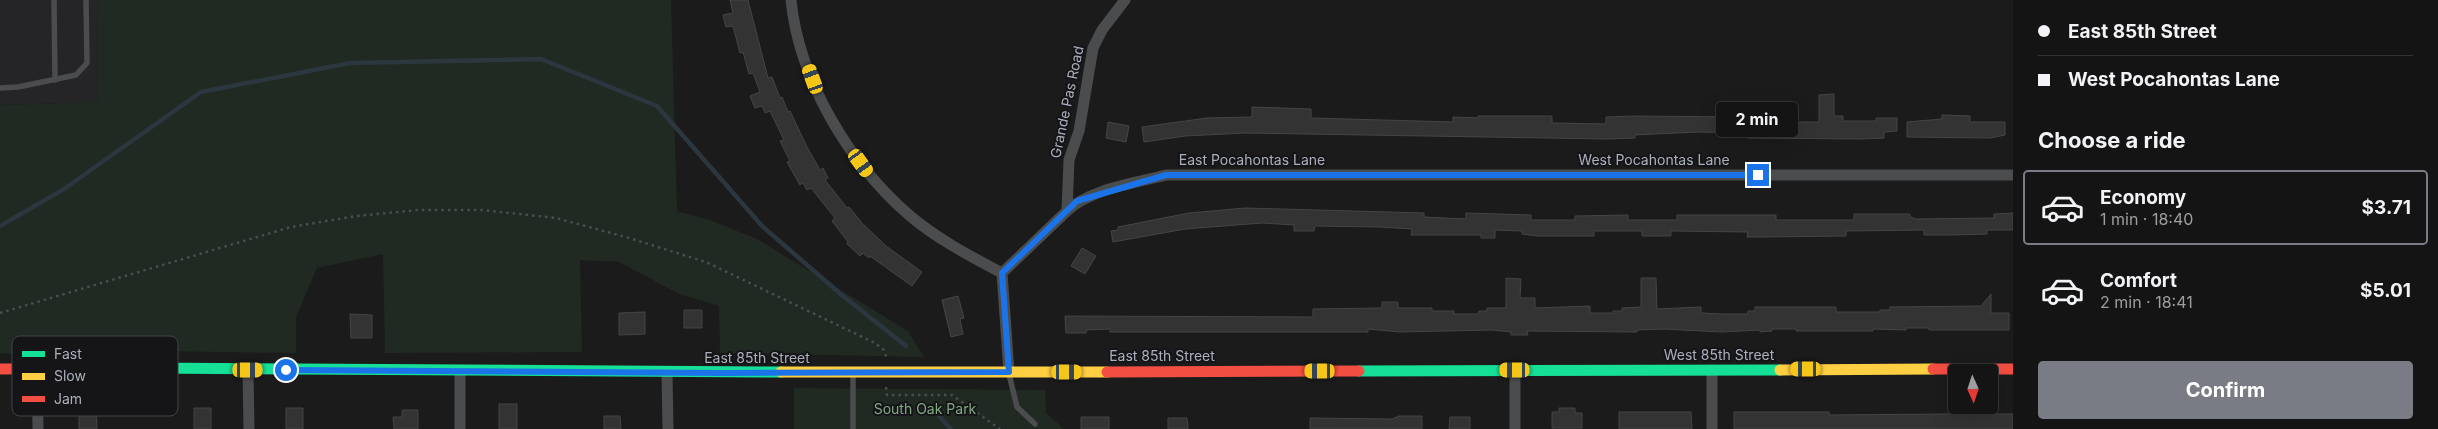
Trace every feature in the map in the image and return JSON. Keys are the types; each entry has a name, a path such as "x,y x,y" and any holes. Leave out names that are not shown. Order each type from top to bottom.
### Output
{"main road":[{"name":"East 85th Street","path":"178,369 668,373 1515,370"},
{"name":"West 85th Street","path":"1515,370 2013,369"}],"street":[{"path":"791,0 802,48 819,94 842,137 871,176 909,215 954,248 1002,273"},
{"name":"Grande Pas Road","path":"1067,211 1068,160 1079,130 1093,48 1102,30 1125,0"},
{"name":"East Pocahontas Lane","path":"1067,211 1077,201 1094,194 1166,175 1384,175"},
{"name":"West Pocahontas Lane","path":"1384,175 2013,175"},
{"path":"1002,273 1067,211"},
{"path":"1002,273 1009,372"},
{"path":"248,370 249,429"},
{"path":"1515,370 1515,429"},
{"path":"1712,370 1712,429"},
{"path":"460,372 460,429"},
{"path":"668,373 668,429"},
{"path":"38,416 38,429"}],"lane":[{"path":"54,0 55,80"},
{"path":"0,88 18,87 76,75 88,63 86,0"},
{"path":"1009,372 1017,407 1035,424"},
{"path":"853,373 853,429"}],"path":[{"path":"0,313 291,227 356,216 418,210 482,210 556,218 706,262 876,343 884,350 887,357"},
{"path":"886,390 887,395 952,395 1000,429"}],"shaded area":[{"path":"0,0 97,0 98,102 0,105"}],"green space":[{"path":"97,0 671,0 677,211 710,220 757,239 908,331 924,357 720,353 719,306 679,294 619,262 580,260 582,352 385,353 383,254 317,268 296,317 296,353 178,351 178,336 12,336 12,354 0,353 0,105 98,102"},
{"name":"South Oak Park","path":"794,388 1045,390 1046,413 1064,429 794,429"}],"building":[{"path":"730,0 748,0 768,78 772,77 780,98 782,97 788,112 790,111 807,147 820,170 823,168 828,178 825,180 847,208 849,207 862,223 886,246 922,272 912,286 870,256 869,258 863,253 860,256 847,244 848,242 832,221 835,218 811,188 807,190 803,183 800,185 787,162 790,161 780,141 784,140 770,111 765,113 762,106 755,108 750,96 760,92 753,73 749,74 743,52 740,53 733,26 726,27 723,15 733,13"},
{"path":"1834,94 1834,116 1843,116 1843,121 1876,121 1876,118 1897,118 1897,131 1884,132 1884,138 1861,139 1748,138 1748,133 1699,132 1635,135 1635,138 1606,139 1245,133 1185,136 1144,142 1142,127 1207,118 1252,117 1252,107 1311,109 1311,118 1453,122 1453,117 1552,116 1552,123 1606,124 1606,117 1634,116 1740,117 1740,123 1762,122 1762,112 1773,112 1773,122 1819,122 1819,95"},
{"path":"1942,115 1970,116 1970,122 2005,122 2005,135 1990,138 1907,137 1907,122 1942,119"},
{"path":"1108,122 1129,126 1126,142 1106,138"},
{"path":"1245,208 1424,213 1424,217 1466,219 1466,213 1531,215 1531,220 1575,220 1575,216 1628,215 1628,220 1677,220 1677,215 1776,215 1776,220 1854,220 1854,214 1910,214 1910,217 1916,219 1994,218 1994,214 2013,213 2013,230 1987,230 1987,234 1952,235 1924,235 1924,230 1846,231 1846,236 1747,237 1748,232 1671,231 1671,236 1642,236 1642,231 1594,231 1594,236 1537,236 1522,234 1522,231 1495,230 1495,238 1481,238 1481,235 1411,235 1412,229 1380,227 1315,226 1314,231 1294,231 1294,225 1262,223 1185,229 1113,242 1111,231 1118,230 1118,227 1189,213"},
{"path":"1082,248 1096,256 1085,274 1071,266"},
{"path":"1506,278 1521,279 1520,298 1535,298 1535,308 1590,306 1590,313 1613,313 1613,311 1622,311 1622,308 1641,307 1641,278 1656,278 1657,309 1701,307 1701,313 1748,314 1748,311 1755,311 1755,307 1836,307 1836,312 1880,312 1880,310 1890,310 1890,307 1981,306 1991,294 1991,313 2009,313 2009,330 1929,330 1929,328 1906,328 1906,330 1873,329 1873,331 1796,331 1796,329 1772,329 1772,331 1760,332 1760,330 1721,332 1664,329 1637,330 1637,332 1527,331 1528,335 1511,335 1511,332 1492,330 1400,332 1368,329 1368,332 1110,332 1110,329 1086,330 1086,333 1066,333 1065,316 1313,317 1313,309 1382,308 1382,302 1398,302 1398,308 1432,308 1432,311 1454,311 1454,314 1478,314 1479,311 1487,311 1487,308 1506,308"},
{"path":"958,296 964,318 960,319 963,334 951,337 942,300"},
{"path":"684,310 702,310 702,328 684,328"},
{"path":"645,312 645,334 619,335 619,313"},
{"path":"350,314 372,315 372,338 351,338"},
{"path":"499,404 517,404 517,429 499,429"},
{"path":"194,408 211,408 211,429 194,429"},
{"path":"286,408 303,408 303,429 286,429"},
{"path":"1559,408 1575,408 1575,413 1582,413 1582,428 1552,428 1552,412 1559,412"},
{"path":"402,410 418,410 418,429 394,429 393,417 402,417"},
{"path":"1619,412 1691,412 1692,429 1619,429"},
{"path":"1734,412 1829,412 1829,415 2013,414 2013,429 1734,429"},
{"path":"79,416 96,416 97,429 79,429"},
{"path":"604,416 620,416 621,429 604,429"},
{"path":"1399,416 1422,416 1422,429 1310,429 1310,418 1392,419"},
{"path":"1081,417 1109,417 1109,429 1081,429"},
{"path":"1450,417 1470,417 1470,429 1449,429"},
{"path":"1168,418 1187,418 1188,429 1168,429"}],"waterway":[{"path":"0,226 64,189 201,92 350,63 541,59 657,106 763,227 843,296 906,346"},
{"path":"932,408 951,429"}],"traffic: fast":[{"path":"178,368 781,372"},
{"path":"1359,371 1780,370"}],"traffic: slow":[{"path":"1780,370 1933,369"},
{"path":"781,372 1107,372"}],"traffic: jam":[{"path":"0,369 12,369"},
{"path":"1933,369 2013,369"},
{"path":"1107,372 1359,371"}],"route":[{"path":"286,370 723,373 1009,372 1002,273 1077,201 1094,194 1166,175 1758,175"}]}
